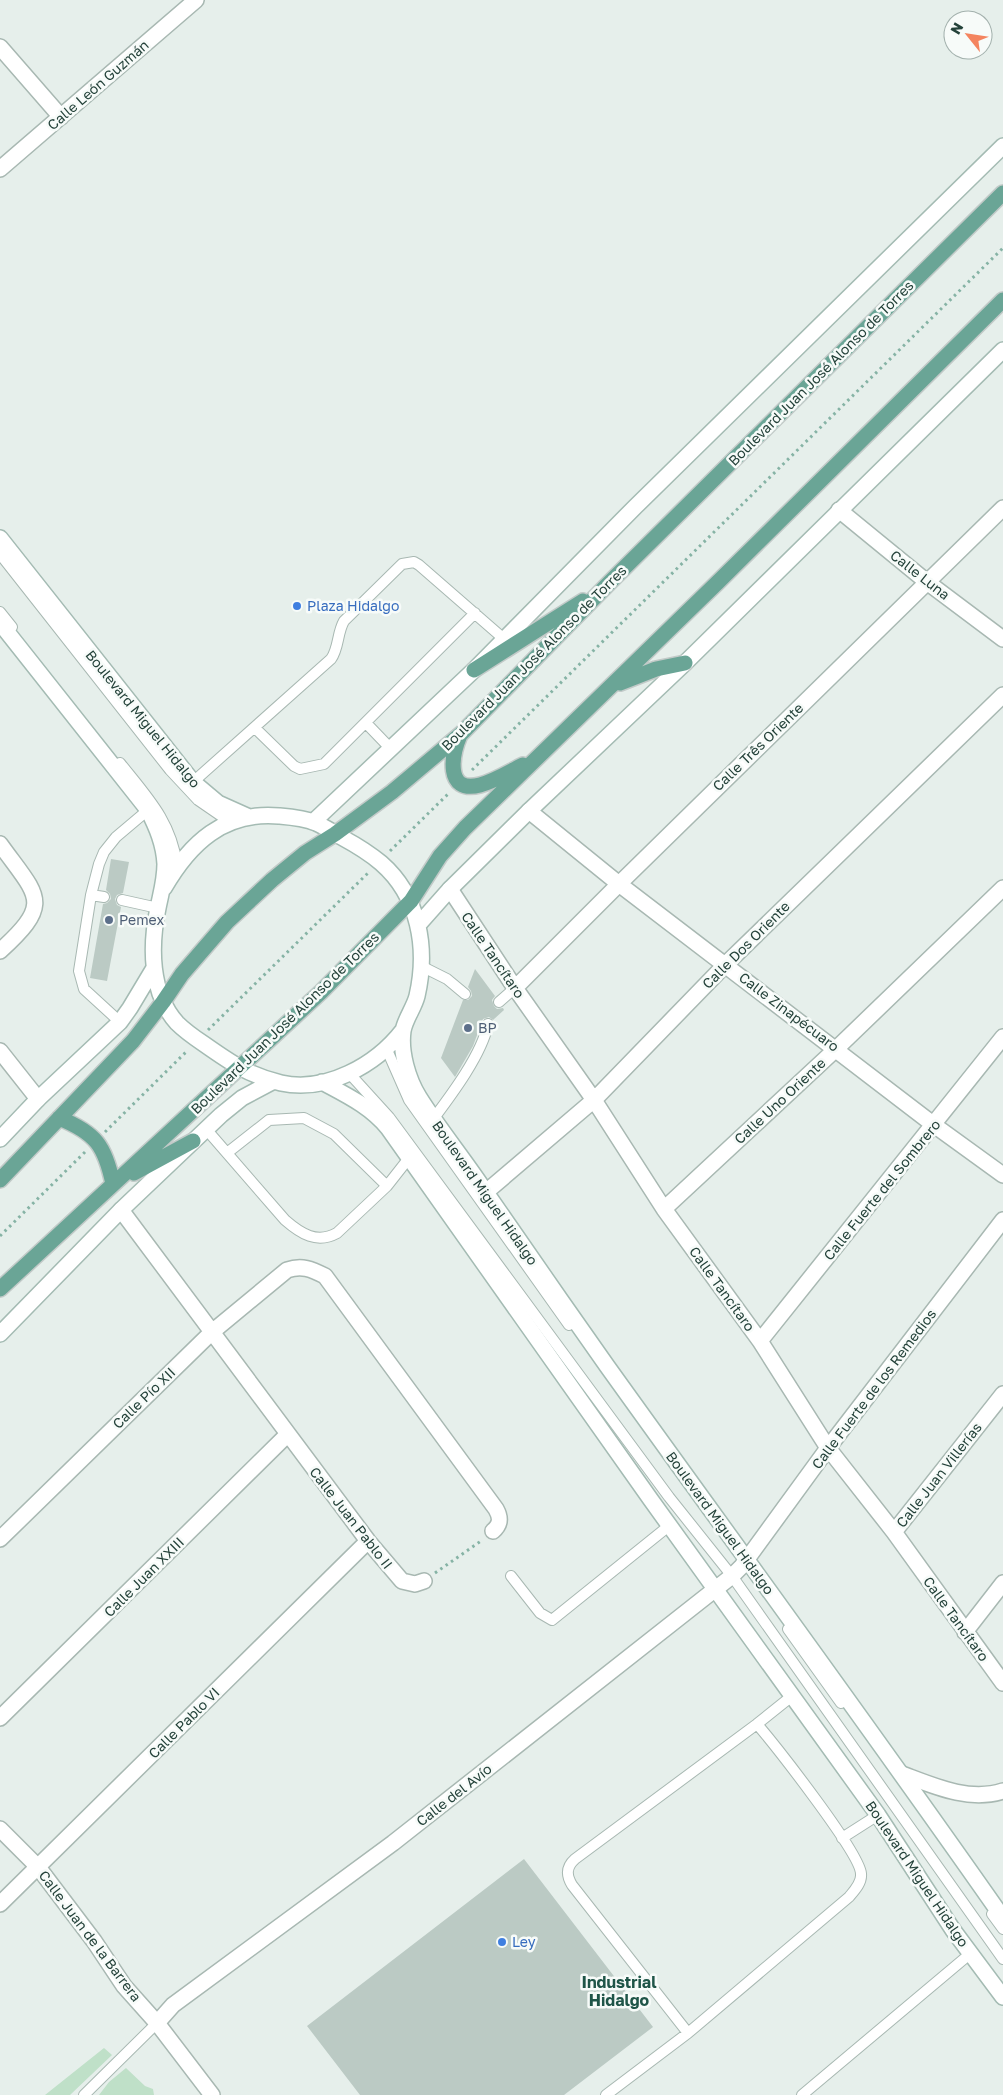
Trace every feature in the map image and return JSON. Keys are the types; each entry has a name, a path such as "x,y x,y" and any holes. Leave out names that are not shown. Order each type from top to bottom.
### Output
{"main road":[{"name":"Boulevard Juan José Alonso de Torres","path":"0,1180 110,1067 163,1002 182,974 227,922 266,885 305,853 335,834 392,792 461,734 609,583 1003,193"},
{"name":"Boulevard Juan José Alonso de Torres","path":"0,1289 321,992 411,901 432,868 451,844 536,758 610,688 1003,300"},
{"path":"474,670 609,583"},
{"path":"610,688 640,674 685,664"},
{"path":"461,734 452,756 453,770 455,777 460,782 471,786 479,785 536,758"},
{"path":"59,1118 84,1130 96,1141 109,1161 113,1184 192,1141"}],"street":[{"name":"Calle León Guzmán","path":"0,169 196,0"},
{"path":"0,47 61,117"},
{"path":"313,822 474,670 782,361 1003,146"},
{"path":"419,924 450,889 528,811 685,664 838,510 1003,350"},
{"name":"Calle Três Oriente","path":"515,988 1003,508"},
{"name":"Calle Luna","path":"838,510 1003,640"},
{"name":"Boulevard Miguel Hidalgo","path":"0,538 193,782 218,803 247,816 272,815 294,817 313,822 360,848 380,862 394,876 411,901 419,924 421,966 415,1002 403,1030 406,1068 419,1097 486,1192 740,1567 902,1774 1003,1918"},
{"path":"0,623 148,810 162,840 165,863 164,888"},
{"name":"Calle Dos Oriente","path":"486,1192 594,1100 726,964 1003,695"},
{"name":"Calle Zinapécuaro","path":"528,811 619,884 934,1125 1003,1175"},
{"path":"247,816 230,822 202,840 177,865 164,888 158,908 154,944 154,968 163,1002 177,1023 238,1068 255,1076 274,1081 306,1085 322,1082 348,1073 387,1050 403,1030"},
{"path":"0,844 29,884 36,905 34,914 28,922 0,950"},
{"name":"Calle Uno Oriente","path":"664,1209 836,1049 1003,888"},
{"name":"Calle Tancítaro","path":"450,889 515,988 594,1100 664,1209 760,1342 828,1448 894,1532 1003,1683"},
{"path":"0,1139 120,1022 154,968"},
{"name":"Calle Fuerte del Sombrero","path":"760,1342 1003,1038"},
{"path":"0,1051 38,1100"},
{"name":"Boulevard Juan José Alonso de Torres","path":"0,1334 121,1210 192,1141 242,1098 274,1081"},
{"name":"Boulevard Miguel Hidalgo","path":"322,1082 378,1116 878,1815 953,1930 1003,1997"},
{"name":"Calle Juan Pablo II","path":"121,1210 287,1435 368,1541 402,1581 415,1584 424,1581"},
{"name":"Calle Fuerte de los Remedios","path":"740,1567 828,1448 1003,1220"},
{"name":"Calle Pío XII","path":"0,1539 212,1332 287,1270 296,1267 314,1270 325,1276 496,1509 500,1521 498,1527 493,1532"},
{"name":"Calle Juan Villerías","path":"894,1532 1003,1394"},
{"name":"Calle Juan XXIII","path":"0,1718 287,1435"},
{"name":"Calle Pablo VI","path":"0,1904 368,1541"},
{"name":"Calle del Avío","path":"157,2023 174,2005 393,1843 716,1589 740,1567"},
{"path":"965,1632 1003,1583"},
{"path":"902,1774 937,1787 967,1794 980,1796 1003,1792"},
{"name":"Calle Juan de la Barrera","path":"0,1829 38,1867 94,1941 124,1986 157,2023 212,2095"}],"lane":[{"path":"0,554 170,770 198,800 230,822"},
{"path":"193,782 331,659 336,652 339,631 344,621 402,564 414,562 419,565 504,639"},
{"path":"0,612 160,813 175,849 177,865"},
{"path":"255,728 294,766 300,769 324,764 475,613"},
{"path":"366,723 391,750"},
{"path":"120,1022 84,989 79,971 91,895 104,852 116,837 148,810"},
{"path":"91,895 104,897"},
{"path":"122,900 158,908"},
{"path":"421,966 447,979 465,994"},
{"path":"499,1002 515,988"},
{"path":"434,1118 460,1082 483,1039 488,1024"},
{"path":"387,1050 409,1100 740,1567 1003,1929"},
{"path":"348,1073 389,1117 669,1497 740,1567 1003,1959"},
{"path":"227,1153 269,1120 304,1118 334,1134 387,1186"},
{"path":"206,1129 285,1220 299,1232 320,1239 329,1238 337,1233 387,1186 409,1158"},
{"path":"511,1576 540,1613 552,1620 670,1525"},
{"path":"688,2033 567,1878 569,1864 792,1696"},
{"path":"606,2095 688,2033 849,1898 856,1889 862,1875 860,1868 842,1838 786,1760 757,1724"},
{"path":"842,1838 878,1815"},
{"path":"802,2095 971,1953"},
{"path":"87,2093 157,2023"}],"path":[{"path":"0,1236 1003,248"},
{"path":"424,1581 493,1532"}],"green space":[{"path":"104,2048 112,2055 70,2095 45,2095"},
{"path":"126,2068 145,2086 153,2089 154,2095 99,2095 109,2082"}],"building":[{"name":"Pemex","path":"111,859 129,862 123,893 117,895 115,899 117,905 121,907 107,981 90,978 103,904 111,899 110,894 106,890"},
{"name":"BP","path":"475,969 495,996 492,1000 494,1006 497,1009 503,1008 504,1010 493,1020 489,1017 483,1019 473,1046 455,1077 441,1058 463,1000 468,1000 472,996 468,987"},
{"name":"Ley","path":"524,1859 653,2027 564,2095 360,2095 307,2026"}],"place":[{"name":"Plaza Hidalgo","path":"297,606"},
{"name":"Pemex","path":"109,920"},
{"name":"BP","path":"468,1028"},
{"name":"Ley","path":"502,1942"}],"district":[{"name":"Industrial Hidalgo","path":"619,1991"}]}
